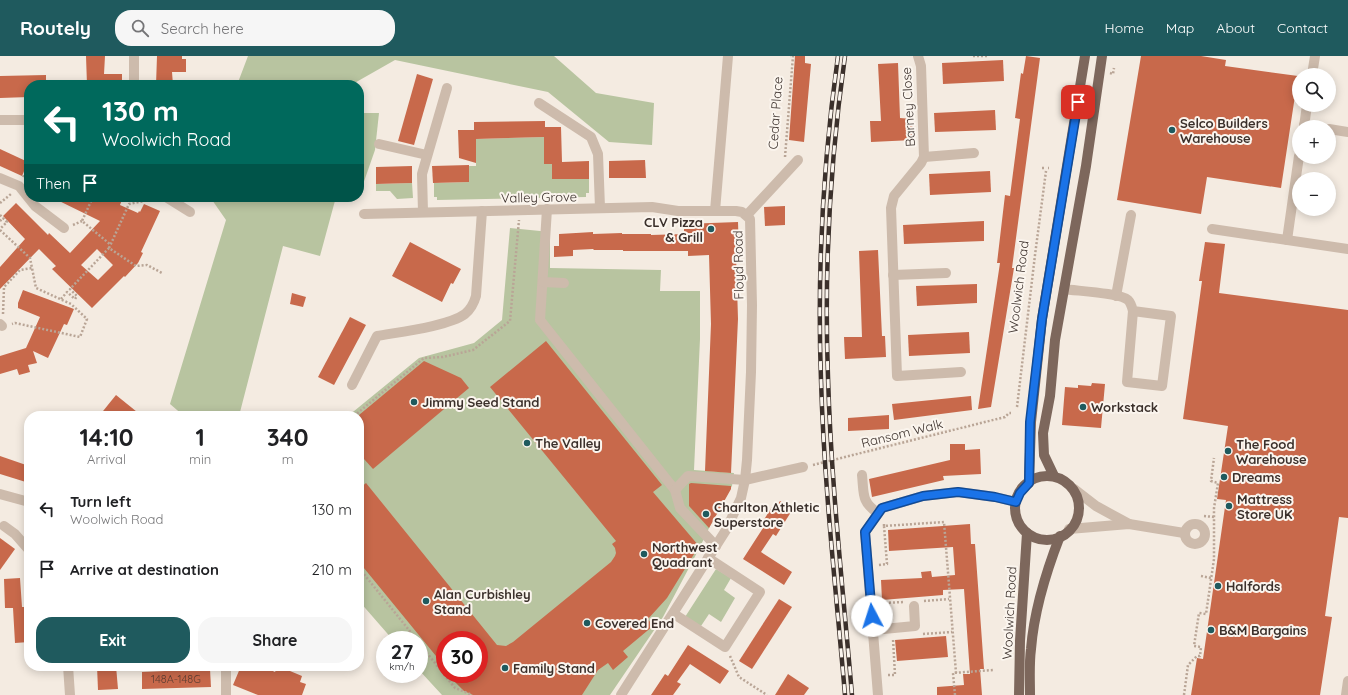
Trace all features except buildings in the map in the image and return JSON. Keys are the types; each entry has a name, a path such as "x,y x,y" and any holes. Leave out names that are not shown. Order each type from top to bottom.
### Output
{"main road":[{"path":"1029,483 1030,422 1042,319 1085,56"},
{"path":"1054,476 1044,454 1043,433 1050,396 1055,340 1083,182 1102,56"},
{"path":"1045,476 1054,476 1065,481 1074,489 1078,500 1079,511 1076,522 1069,530 1060,536 1051,539 1041,539 1027,533 1019,523 1016,514 1016,502 1020,493 1029,483 1045,476"},
{"name":"Woolwich Road","path":"1019,695 1020,641 1027,533"},
{"name":"Woolwich Road","path":"1030,695 1031,649 1037,612 1051,560 1060,536"}],"street":[{"path":"134,56 134,80"},
{"path":"715,211 728,56"},
{"name":"Barney Close","path":"918,56 921,66 924,157 894,196 891,208 897,376 961,372"},
{"path":"1313,68 1315,56"},
{"path":"423,212 422,174 426,155 447,88"},
{"path":"539,103 591,137 598,154 600,208"},
{"path":"0,120 24,120"},
{"path":"1336,130 1348,132"},
{"path":"378,144 426,155"},
{"name":"Barney Close","path":"924,157 974,153"},
{"path":"747,215 798,160"},
{"path":"1287,240 1298,164"},
{"path":"0,178 19,186 24,192"},
{"path":"32,202 64,228"},
{"path":"174,202 190,212"},
{"name":"Valley Grove","path":"364,214 652,207 678,211 715,211"},
{"path":"547,209 540,320 675,490 680,508 716,546"},
{"path":"352,385 377,336 452,321 465,314 473,306 476,296 482,211"},
{"name":"Floyd Road","path":"621,695 716,546 734,514 741,498 745,480 751,372 751,225 750,219 742,212 715,211"},
{"path":"1116,296 1131,215"},
{"path":"1212,229 1348,249"},
{"path":"893,275 946,273"},
{"path":"543,282 564,283"},
{"path":"1064,289 1116,296 1128,300 1132,305 1133,311 1127,382 1162,386 1171,316 1133,311"},
{"path":"675,490 688,476 745,480 803,467"},
{"path":"862,475 865,501 870,508 880,511"},
{"path":"1074,489 1096,506 1129,524"},
{"path":"878,695 865,532 880,511 923,496 958,492 995,497 1016,502"},
{"path":"0,494 24,501"},
{"path":"1069,530 1129,524 1184,533"},
{"path":"4,526 15,534 24,544"},
{"path":"674,614 725,647 760,592 708,558"},
{"path":"873,630 915,626 914,603"},
{"path":"68,671 70,695"},
{"path":"226,671 226,695"},
{"path":"1346,695 1348,681"}],"path":[{"name":"Cedar Place","path":"784,175 793,56 790,56"},
{"path":"973,56 988,56"},
{"path":"1113,74 1114,68"},
{"name":"Woolwich Road","path":"1017,407 1034,255 1046,169"},
{"path":"91,202 82,221 110,247 136,266 147,265 162,273"},
{"path":"61,299 68,292 75,299 77,296 70,289 110,247 129,204 139,202"},
{"path":"0,215 7,222 0,229 30,258 32,268 36,288 71,304 87,319 80,337 15,323 1,325 4,287 20,270 32,268"},
{"path":"0,221 3,218"},
{"path":"360,411 424,358 442,357 473,350 510,321 519,219"},
{"name":"Ransom Walk","path":"803,467 1005,417 1011,413"},
{"path":"1184,695 1188,665 1200,656 1201,647 1194,646 1199,613 1206,614 1214,559 1214,517 1218,483 1211,482 1214,458"},
{"path":"879,572 878,565 887,564 884,526 880,511"},
{"path":"1204,516 1214,517"},
{"path":"884,526 944,522 956,673"},
{"path":"364,574 410,631"},
{"path":"1200,576 1211,578"},
{"path":"880,596 881,604 914,603 950,599"},
{"path":"887,682 887,676 895,675 892,637"},
{"path":"428,654 455,688 472,695"},
{"path":"729,655 739,677 767,695"},
{"path":"955,695 953,673 993,670"}],"green space":[{"path":"248,56 554,56 596,93 654,103 652,145 609,142 548,92 395,60 360,80 239,80"},
{"path":"364,113 379,113 375,150 364,181"},
{"path":"544,137 544,164 552,164 553,179 589,179 589,193 586,193 586,197 437,200 437,197 434,197 434,183 469,182 469,166 476,166 476,139"},
{"path":"412,183 413,198 397,199 390,191 376,191 376,184"},
{"path":"213,202 335,202 320,256 283,246 240,411 178,411 170,404 226,220"},
{"name":"The Valley","path":"510,228 550,232 550,268 661,270 660,291 700,291 700,339 694,470 734,473 732,486 663,617 610,695 442,695 428,680 428,631 385,631 364,607 364,411 354,411 419,358 474,343 502,320"},
{"path":"716,569 731,578 724,590 735,598 721,622 709,614 701,626 685,617"}],"railway":[{"path":"838,56 828,137 822,218 820,339 825,459 845,695"},
{"path":"845,56 835,136 829,216 827,337 832,456 852,695"}],"place":[{"name":"Selco Builders Warehouse","path":"1172,130"},
{"name":"CLV Pizza & Grill","path":"711,229"},
{"name":"Jimmy Seed Stand","path":"414,402"},
{"name":"Workstack","path":"1083,407"},
{"name":"The Valley","path":"527,443"},
{"name":"The Food Warehouse","path":"1228,451"},
{"name":"Dreams","path":"1224,477"},
{"name":"Mattress Store UK","path":"1229,506"},
{"name":"Charlton Athletic Superstore","path":"706,514"},
{"name":"Northwest Quadrant","path":"644,554"},
{"name":"Halfords","path":"1218,586"},
{"name":"Alan Curbishley Stand","path":"426,601"},
{"name":"Covered End","path":"587,623"},
{"name":"B&M Bargains","path":"1211,630"},
{"name":"Family Stand","path":"505,668"}],"route":[{"path":"872,616 865,532 872,520 882,508 923,496 958,492 995,497 1016,502 1020,493 1029,483 1030,422 1042,319 1078,102"}]}
